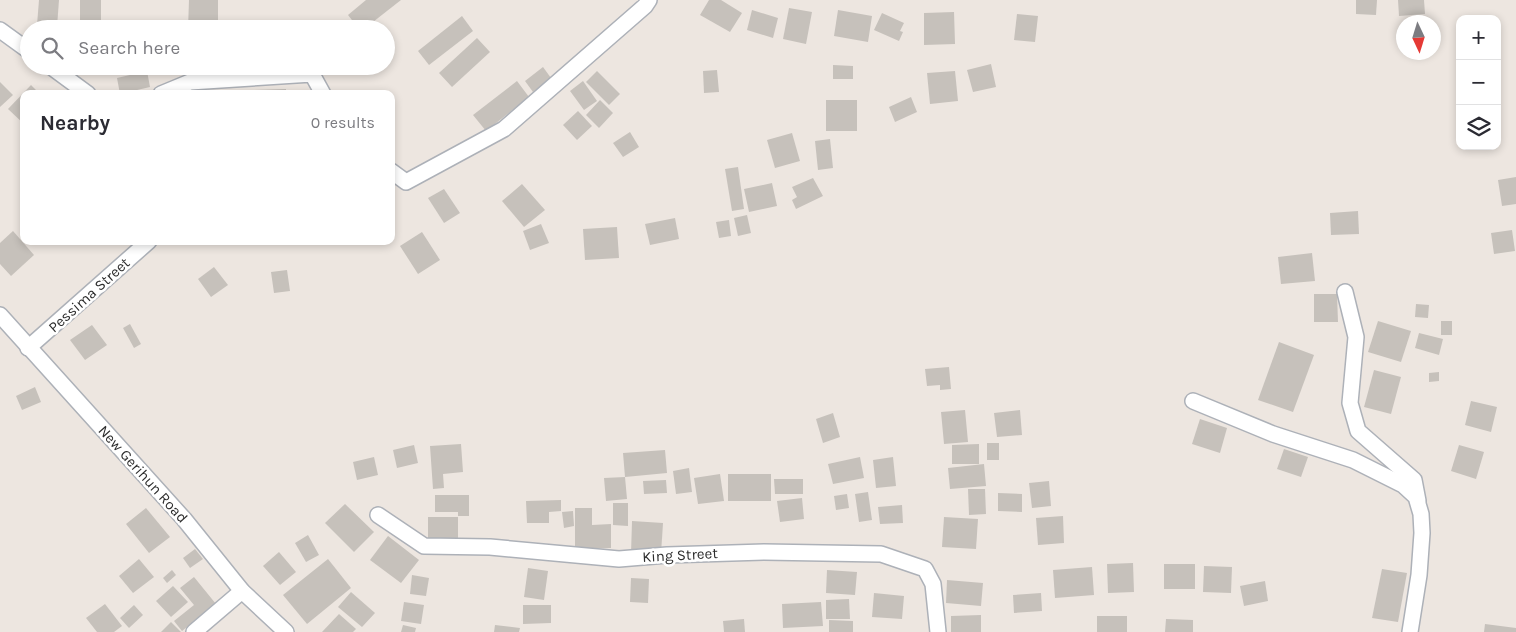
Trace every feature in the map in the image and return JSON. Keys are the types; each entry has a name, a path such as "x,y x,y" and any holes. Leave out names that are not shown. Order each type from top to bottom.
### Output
{"street":[{"path":"395,174 406,182 504,129 645,6 649,0"},
{"path":"0,30 20,44"},
{"path":"62,75 83,90"},
{"path":"171,90 190,82 297,75"},
{"path":"312,75 320,90"},
{"name":"Pessima Street","path":"28,348 144,245"},
{"path":"1345,292 1356,337 1350,403 1358,431 1414,480 1421,514 1422,532 1419,575 1410,632"},
{"name":"New Gerihun Road","path":"0,315 184,519 242,590 286,632"},
{"path":"1193,401 1273,434 1353,460 1403,485 1416,497 1421,514"},
{"name":"King Street","path":"378,515 424,546 490,548 619,559 667,555 764,552 882,554 925,569 933,584 938,632"},
{"path":"194,632 242,590"}],"building":[{"path":"39,0 59,0 58,20 37,20"},
{"path":"80,0 101,0 101,20 80,20"},
{"path":"189,0 218,0 218,20 188,20"},
{"path":"366,0 401,0 375,20 352,20 348,15"},
{"path":"709,0 721,0 742,13 730,32 700,15"},
{"path":"1356,0 1377,0 1376,15 1356,14"},
{"path":"1398,0 1424,0 1425,14 1399,15"},
{"path":"789,8 812,12 806,44 783,39"},
{"path":"752,10 778,18 773,38 747,30"},
{"path":"838,10 872,16 868,42 834,36"},
{"path":"954,12 955,44 924,45 924,13"},
{"path":"882,13 904,23 900,31 903,32 899,41 874,30"},
{"path":"1017,14 1038,16 1035,42 1014,40"},
{"path":"462,16 473,31 429,65 418,51"},
{"path":"477,38 490,52 452,87 439,73"},
{"path":"991,64 996,87 973,92 967,70"},
{"path":"833,65 853,66 853,79 833,79"},
{"path":"543,67 551,78 533,92 525,81"},
{"path":"717,70 719,92 704,93 703,71"},
{"path":"597,71 620,94 609,105 586,82"},
{"path":"955,71 958,101 930,104 927,73"},
{"path":"130,75 148,75 150,87 137,90 119,90 117,78"},
{"path":"517,81 529,97 486,131 473,115"},
{"path":"583,81 597,101 584,110 570,91"},
{"path":"0,82 13,95 0,107"},
{"path":"31,85 36,90 26,90"},
{"path":"286,89 286,90 252,90"},
{"path":"20,96 20,120 8,109"},
{"path":"911,97 917,112 895,122 889,107"},
{"path":"600,100 613,113 599,128 586,115"},
{"path":"826,100 857,100 857,131 826,131"},
{"path":"578,111 592,126 577,140 563,125"},
{"path":"630,132 639,147 623,157 613,143"},
{"path":"792,133 800,161 775,168 767,140"},
{"path":"830,139 833,168 818,170 815,141"},
{"path":"738,167 744,209 732,211 725,169"},
{"path":"1516,177 1516,204 1502,206 1498,180"},
{"path":"813,178 823,196 796,209 792,200 797,197 792,187"},
{"path":"772,183 777,206 749,212 744,189"},
{"path":"522,184 545,210 524,227 502,201"},
{"path":"444,189 460,213 444,223 428,198"},
{"path":"1358,211 1359,234 1331,235 1330,213"},
{"path":"747,215 751,233 738,236 734,218"},
{"path":"675,218 679,239 650,245 645,224"},
{"path":"729,220 731,236 719,238 716,222"},
{"path":"541,224 549,243 530,250 523,231"},
{"path":"617,227 619,258 585,260 583,229"},
{"path":"1512,230 1515,251 1494,254 1491,233"},
{"path":"13,231 20,239 20,245 25,245 34,255 11,276 0,264 0,243"},
{"path":"422,232 440,260 418,274 400,246"},
{"path":"1312,253 1315,281 1281,284 1278,257"},
{"path":"214,267 228,285 211,297 198,279"},
{"path":"287,270 290,291 274,293 271,272"},
{"path":"1314,294 1337,294 1338,322 1314,322"},
{"path":"1416,304 1429,305 1428,318 1415,317"},
{"path":"1378,321 1411,331 1401,362 1368,352"},
{"path":"1441,321 1452,321 1452,335 1441,335"},
{"path":"130,324 141,344 134,348 123,328"},
{"path":"92,325 107,345 85,360 70,340"},
{"path":"1419,333 1443,339 1439,355 1415,348"},
{"path":"1279,342 1314,355 1293,412 1258,400"},
{"path":"949,367 951,389 940,390 940,385 927,386 925,369"},
{"path":"1374,370 1401,377 1391,414 1364,407"},
{"path":"1439,372 1439,381 1429,382 1429,373"},
{"path":"35,387 41,402 22,410 16,396"},
{"path":"1471,401 1497,407 1491,432 1465,425"},
{"path":"965,410 968,442 944,444 941,412"},
{"path":"1020,410 1022,435 997,437 994,413"},
{"path":"833,413 840,437 823,443 816,419"},
{"path":"1200,419 1227,428 1220,453 1192,444"},
{"path":"987,443 999,443 999,460 987,460"},
{"path":"461,444 463,472 443,474 444,488 433,489 430,446"},
{"path":"979,444 979,464 952,464 952,445"},
{"path":"414,445 418,463 397,468 393,450"},
{"path":"1459,445 1484,452 1476,479 1451,471"},
{"path":"1284,449 1308,457 1301,477 1277,469"},
{"path":"665,450 667,473 625,477 623,453"},
{"path":"374,457 378,475 357,480 353,462"},
{"path":"860,457 864,478 833,484 828,464"},
{"path":"893,457 896,486 876,488 873,460"},
{"path":"984,464 986,486 950,489 948,468"},
{"path":"689,468 692,492 676,494 673,471"},
{"path":"720,474 724,501 698,504 694,478"},
{"path":"728,474 771,474 771,501 728,501"},
{"path":"625,477 627,499 606,501 604,478"},
{"path":"774,479 803,479 803,494 775,494"},
{"path":"666,480 667,493 644,494 643,481"},
{"path":"1049,481 1051,506 1032,508 1029,483"},
{"path":"968,489 985,489 986,514 969,515"},
{"path":"868,492 872,520 859,522 855,494"},
{"path":"998,493 1022,494 1022,512 998,511"},
{"path":"847,494 849,508 836,510 834,496"},
{"path":"435,495 469,495 469,516 458,516 458,512 435,512"},
{"path":"802,498 804,519 780,522 777,501"},
{"path":"561,500 561,511 549,512 549,523 527,523 526,501"},
{"path":"613,503 628,503 628,526 613,525"},
{"path":"345,504 374,532 354,552 325,523"},
{"path":"902,505 903,523 880,524 878,507"},
{"path":"146,508 170,537 149,553 126,524"},
{"path":"575,508 592,508 592,525 611,524 611,548 575,549"},
{"path":"573,511 574,526 564,528 562,512"},
{"path":"1063,516 1064,543 1038,545 1036,518"},
{"path":"428,517 458,517 458,544 428,544"},
{"path":"944,517 978,519 976,549 942,547"},
{"path":"632,521 663,523 661,554 631,553"},
{"path":"308,535 319,555 306,562 295,543"},
{"path":"388,536 419,560 401,583 370,560"},
{"path":"195,549 203,559 190,568 183,558"},
{"path":"279,552 296,572 280,585 263,566"},
{"path":"139,559 154,577 133,593 119,576"},
{"path":"328,559 351,588 307,624 283,595"},
{"path":"1133,563 1134,592 1108,593 1107,564"},
{"path":"1164,564 1195,564 1195,589 1164,589"},
{"path":"1204,566 1232,567 1231,593 1203,592"},
{"path":"1092,567 1094,595 1055,598 1053,570"},
{"path":"528,568 548,571 544,600 524,597"},
{"path":"1382,569 1407,573 1398,622 1372,618"},
{"path":"172,570 176,575 167,583 163,578"},
{"path":"827,570 857,572 855,595 826,593"},
{"path":"412,575 429,578 426,596 410,594"},
{"path":"194,577 216,604 182,631 174,621 194,605 180,588"},
{"path":"631,578 649,579 648,603 630,602"},
{"path":"947,580 983,583 981,606 946,603"},
{"path":"1265,581 1268,601 1244,606 1240,586"},
{"path":"173,586 188,602 171,617 156,601"},
{"path":"351,592 375,613 362,627 338,607"},
{"path":"874,593 904,596 902,619 872,617"},
{"path":"1041,593 1042,611 1014,613 1013,595"},
{"path":"849,599 850,619 826,619 826,600"},
{"path":"404,602 424,605 421,624 401,621"},
{"path":"821,602 823,626 783,628 782,604"},
{"path":"105,604 122,626 114,632 97,632 86,618"},
{"path":"134,605 143,615 129,628 120,618"},
{"path":"523,605 551,605 551,623 523,624"},
{"path":"339,614 356,629 353,632 322,632"},
{"path":"981,615 981,632 951,632 951,616"},
{"path":"1097,616 1127,616 1127,632 1097,632"},
{"path":"744,619 745,632 724,632 723,621"},
{"path":"1166,619 1193,620 1193,632 1165,632"},
{"path":"829,620 853,621 853,632 829,632"},
{"path":"171,622 181,632 161,632"},
{"path":"1485,624 1516,628 1516,632 1484,632"},
{"path":"403,625 416,628 415,632 401,632"},
{"path":"495,625 520,628 519,632 494,632"}]}
